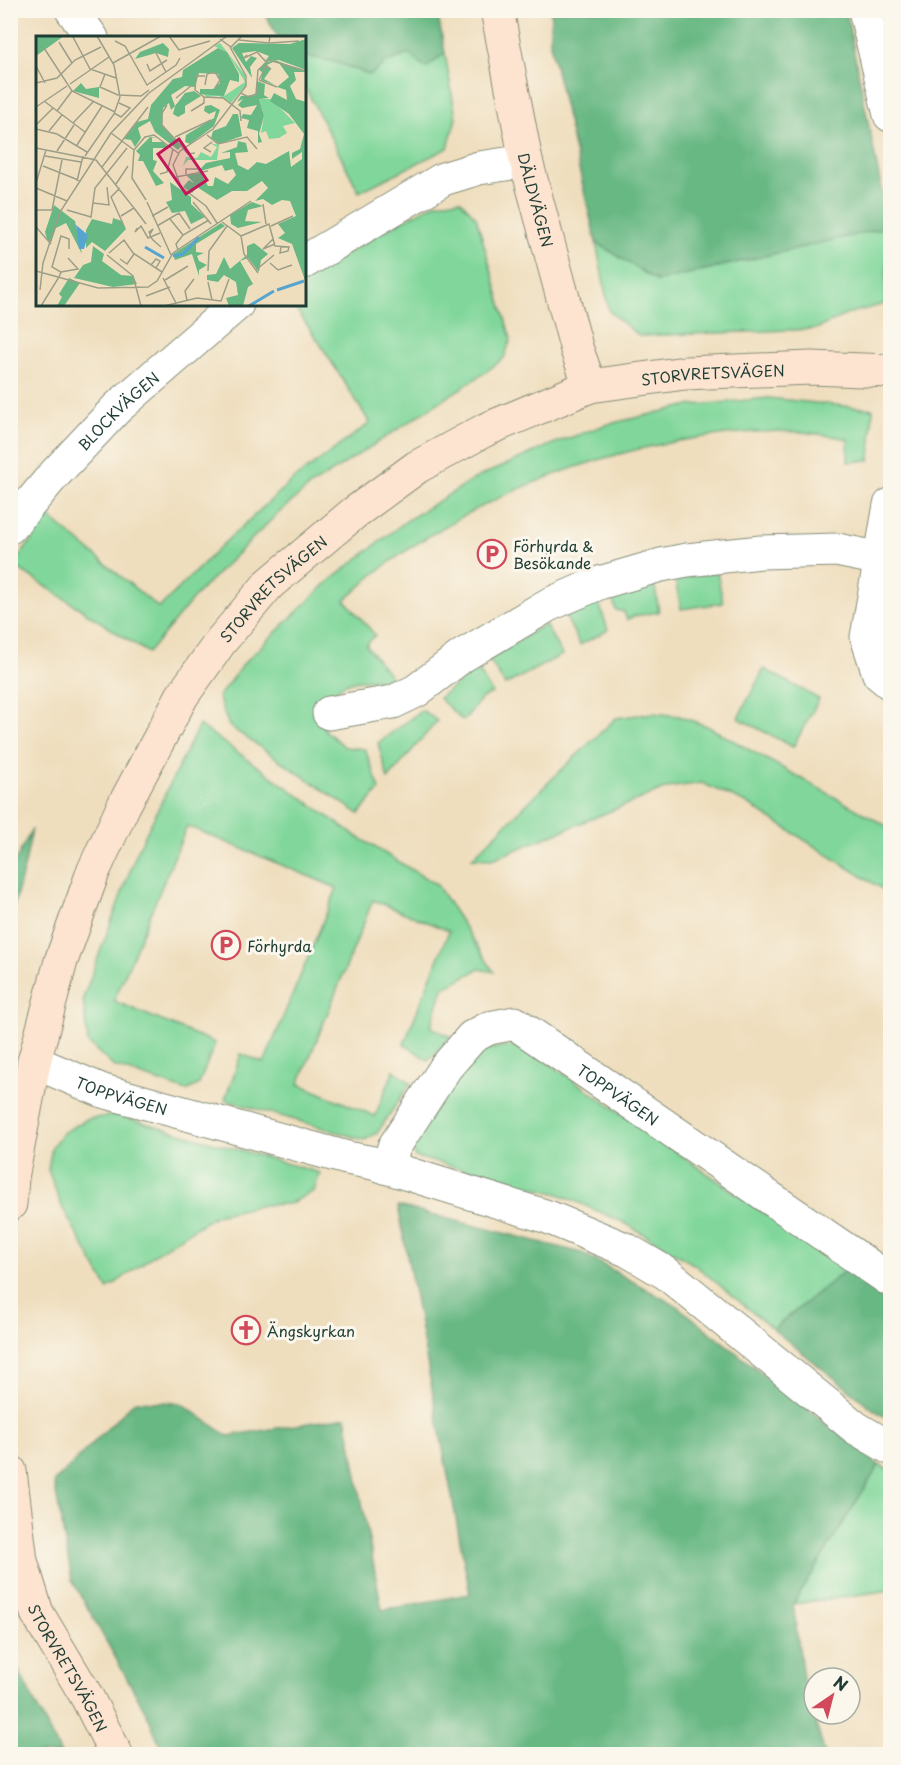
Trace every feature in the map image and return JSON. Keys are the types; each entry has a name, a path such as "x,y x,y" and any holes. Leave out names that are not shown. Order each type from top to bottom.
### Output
{"street":[{"path":"72,10 92,36"},
{"name":"DÄLDVÄGEN","path":"497,10 526,161 577,351 590,386"},
{"path":"865,10 891,116"},
{"path":"306,261 443,179 479,168 526,161"},
{"name":"BLOCKVÄGEN","path":"10,528 52,477 117,408 235,306"},
{"name":"STORVRETSVÄGEN","path":"10,1204 12,1178 34,1062 61,961 93,873 124,805 182,696 221,641 269,584 354,513 417,467 485,430 590,386 697,373 811,368 891,371"},
{"path":"891,505 867,637 879,674 891,683"},
{"path":"329,713 393,702 416,691 462,656 548,605 599,583 661,565 761,552 837,550 881,559"},
{"name":"TOPPVÄGEN","path":"388,1168 394,1148 446,1067 472,1036 489,1028 515,1023 891,1280"},
{"name":"TOPPVÄGEN","path":"34,1062 103,1091 388,1168 548,1218 627,1250 666,1273 856,1428 891,1448"},
{"name":"STORVRETSVÄGEN","path":"10,1471 21,1561 37,1613 87,1697 116,1755"}],"green space":[{"path":"263,11 437,11 445,53 426,68 409,54 387,62 370,75 335,62 306,56 306,36 277,36"},
{"path":"551,11 846,11 889,227 657,281 596,242 550,44"},
{"path":"445,53 456,118 448,148 359,192 306,89 306,56 335,62 370,75 387,62 409,54 426,67"},
{"path":"460,200 476,217 511,339 504,358 310,486 273,518 197,594 148,653 13,565 49,517 159,608 223,544 294,479 370,423 294,306 306,306 306,279 378,234 436,203"},
{"path":"889,227 885,304 850,313 816,329 639,336 609,311 596,242 657,281"},
{"path":"768,398 873,409 870,460 848,462 848,439 787,431 704,437 618,454 535,482 457,520 419,542 383,567 345,600 375,635 366,645 392,678 347,683 330,695 316,713 327,732 345,747 365,749 380,789 359,814 229,726 218,697 243,664 328,582 406,521 476,478 550,445 605,425 686,406"},
{"path":"717,572 723,603 681,609 675,579"},
{"path":"654,581 659,612 634,616 627,620 624,612 616,610 611,595"},
{"path":"598,600 608,630 580,645 565,615"},
{"path":"545,624 562,655 505,685 489,659"},
{"path":"477,668 492,693 482,698 463,721 439,698"},
{"path":"764,669 819,699 793,747 738,718"},
{"path":"422,710 437,721 388,779 378,743"},
{"path":"653,713 679,716 707,726 890,828 890,894 746,803 702,783 667,788 493,859 472,858 616,718"},
{"path":"199,725 353,834 437,885 494,972 479,969 443,988 431,1027 451,1037 428,1060 404,1044 449,931 373,900 299,1084 375,1116 394,1070 411,1083 377,1133 365,1140 225,1100 241,1054 264,1063 337,888 187,826 114,1001 215,1043 199,1084 187,1091 113,1066 88,1043 83,998 137,852"},
{"path":"32,829 25,864 11,917 11,869"},
{"path":"512,1046 533,1052 846,1270 773,1329 695,1265 625,1223 559,1194 415,1157 411,1144 449,1088 485,1049"},
{"path":"117,1115 320,1173 314,1191 289,1204 263,1205 216,1215 159,1251 108,1289 62,1207 48,1170 52,1146 64,1132 87,1119"},
{"path":"398,1206 582,1253 678,1307 879,1465 793,1604 802,1670 802,1726 816,1726 825,1754 164,1754 148,1716 72,1580 54,1482 135,1401 181,1403 228,1436 346,1417 382,1610 470,1594"},
{"path":"846,1270 890,1299 890,1420 874,1410 773,1329"},
{"path":"879,1465 890,1471 890,1590 793,1604"},
{"path":"11,1656 61,1754 11,1754"}],"place":[{"name":"Förhyrda & Besökande","path":"492,554"},
{"name":"Förhyrda","path":"226,945"},
{"name":"Ängskyrkan","path":"246,1330"}]}
